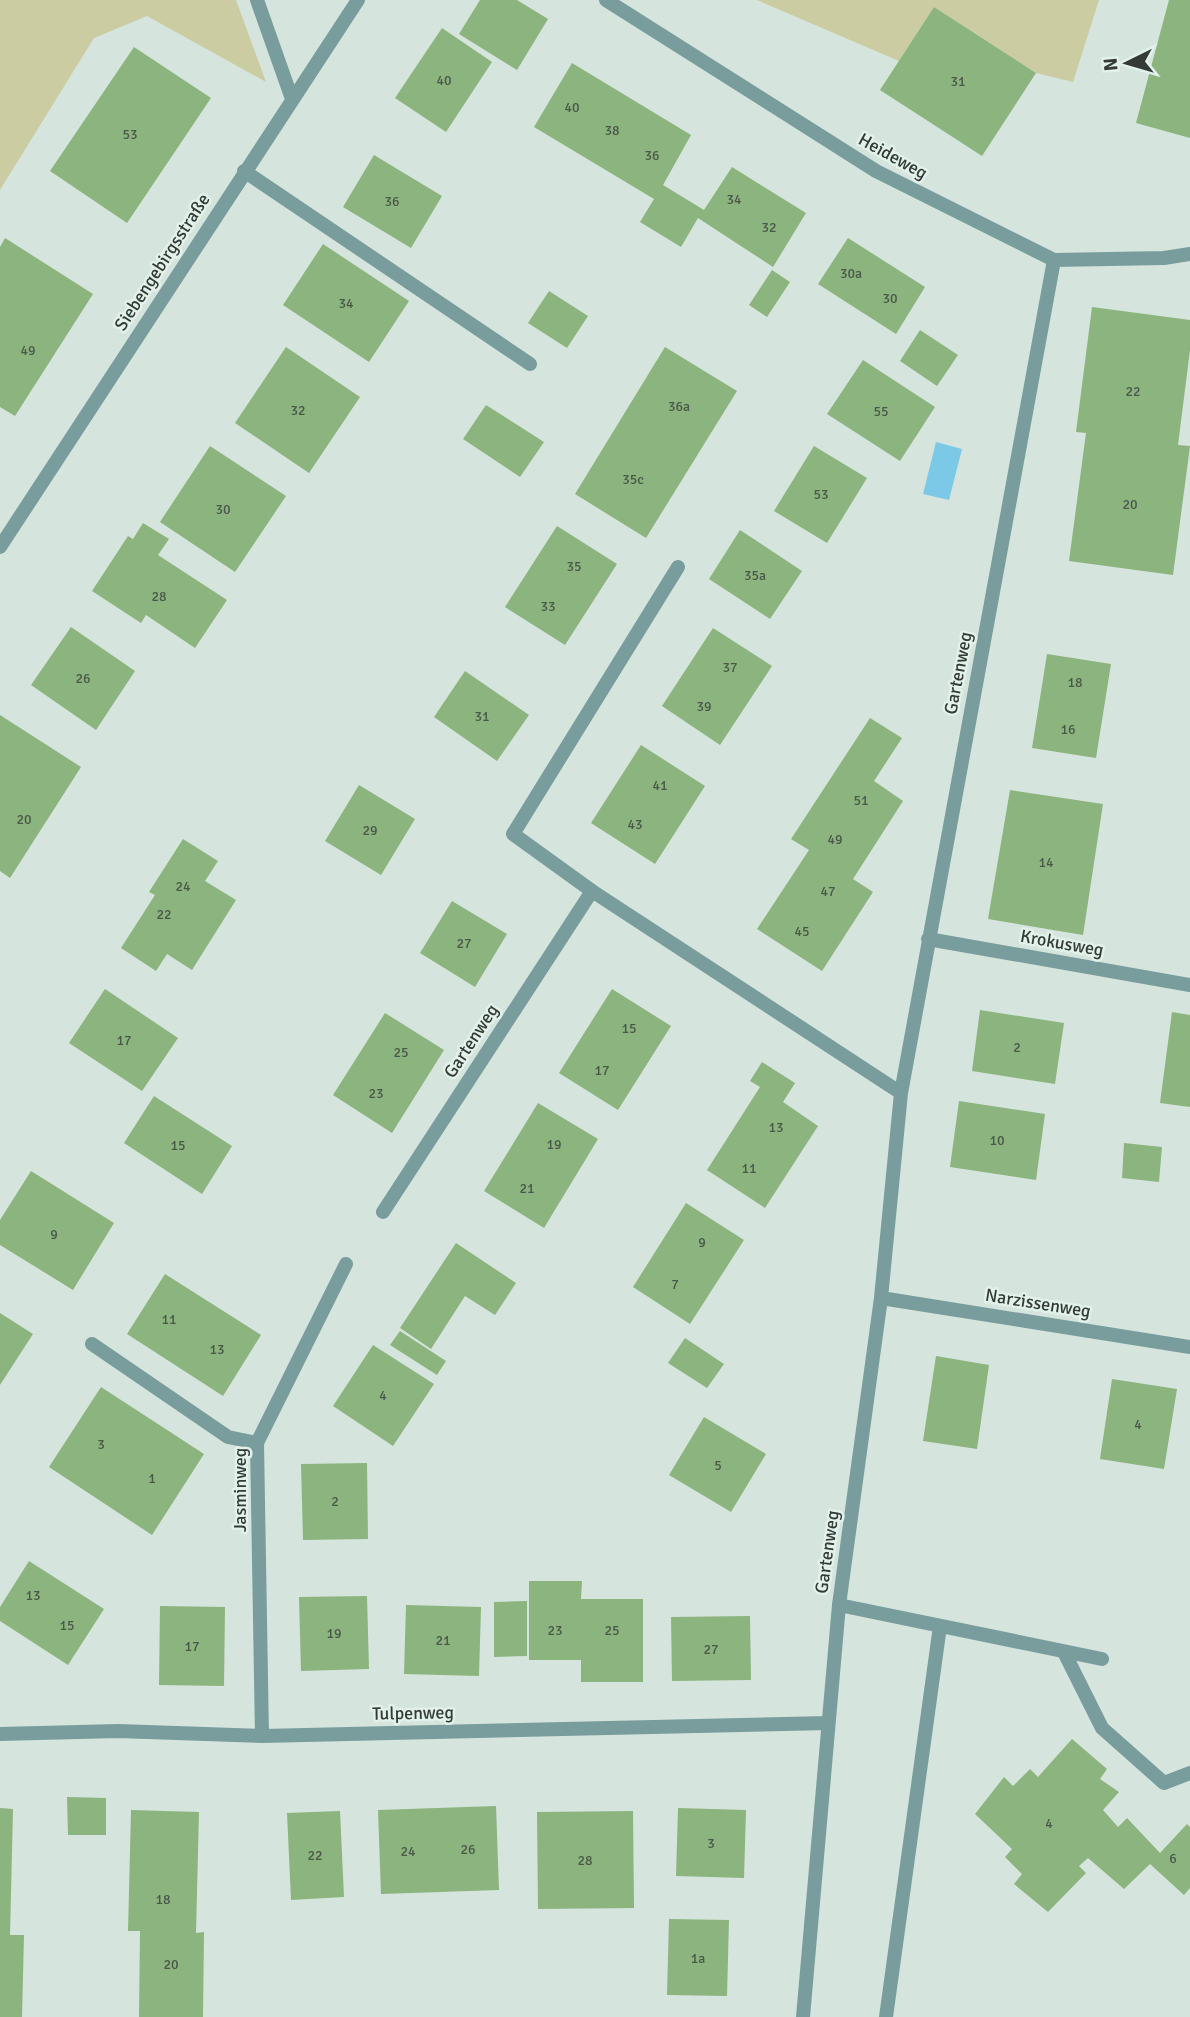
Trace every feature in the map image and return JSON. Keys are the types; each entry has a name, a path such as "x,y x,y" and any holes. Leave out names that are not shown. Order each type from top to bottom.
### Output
{"street":[{"path":"257,0 292,99"},
{"name":"Siebengebirgsstraße","path":"0,547 358,0"},
{"name":"Heideweg","path":"606,0 876,171 1054,260 1164,258 1190,254"},
{"path":"244,172 530,364"},
{"name":"Gartenweg","path":"803,2017 839,1605 881,1298 901,1093 1054,260"},
{"path":"678,567 513,834 592,891 901,1093"},
{"name":"Gartenweg","path":"383,1212 592,891"},
{"name":"Krokusweg","path":"928,939 1190,985"},
{"name":"Jasminweg","path":"262,1736 257,1443 346,1265"},
{"name":"Narzissenweg","path":"881,1298 1190,1347"},
{"path":"92,1344 228,1437 257,1443"},
{"path":"839,1605 1102,1660"},
{"path":"886,2017 940,1626"},
{"path":"1064,1652 1102,1728 1164,1783 1190,1773"},
{"name":"Tulpenweg","path":"0,1734 118,1731 262,1736 828,1723"}],"green space":[{"path":"0,0 236,0 266,82 147,16 94,38 0,190"},
{"path":"757,0 1099,0 1073,82 1036,73 934,7 899,61"}],"water":[{"path":"936,442 962,449 949,500 923,494"}],"building":[{"path":"480,0 517,0 548,19 517,70 459,34"},
{"path":"1169,0 1190,0 1190,138 1136,123"},
{"path":"934,7 1036,73 982,156 880,90"},
{"path":"442,28 492,62 446,132 395,98"},
{"path":"134,47 211,98 127,223 50,171"},
{"path":"572,63 691,135 663,185 704,210 732,167 806,213 773,267 698,218 681,247 640,222 654,199 534,127"},
{"path":"374,155 442,196 411,248 343,207"},
{"path":"5,238 93,294 15,416 0,407 0,247"},
{"path":"848,238 925,287 896,334 818,284"},
{"path":"323,244 409,301 369,362 283,305"},
{"path":"772,270 790,282 767,317 749,305"},
{"path":"549,291 588,316 567,348 528,323"},
{"path":"1092,307 1190,320 1190,350 1178,445 1190,446 1173,575 1069,561 1086,433 1076,432"},
{"path":"920,330 958,355 937,386 900,361"},
{"path":"286,347 360,397 309,473 235,423"},
{"path":"665,347 737,391 646,538 575,494"},
{"path":"863,360 935,407 900,461 827,414"},
{"path":"486,405 544,442 520,477 463,439"},
{"path":"210,446 286,496 235,572 160,522"},
{"path":"814,446 867,478 827,543 774,511"},
{"path":"143,523 169,539 158,555 227,600 195,648 146,615 141,623 92,591 128,536 133,539"},
{"path":"557,526 617,564 565,645 505,607"},
{"path":"740,530 802,571 770,619 709,579"},
{"path":"71,627 135,671 96,730 31,685"},
{"path":"713,628 772,666 720,745 662,706"},
{"path":"1047,654 1111,664 1096,758 1032,748"},
{"path":"465,671 529,715 497,761 434,717"},
{"path":"0,715 81,767 10,878 0,871"},
{"path":"870,718 902,738 874,781 903,801 853,879 873,892 822,971 757,929 809,850 791,839"},
{"path":"641,745 705,786 655,864 591,823"},
{"path":"359,785 415,819 381,875 325,841"},
{"path":"1010,790 1103,804 1083,935 988,919"},
{"path":"183,839 218,861 205,881 236,900 192,970 167,954 156,971 121,948 155,895 149,892"},
{"path":"452,901 507,934 475,987 420,953"},
{"path":"105,989 178,1038 142,1091 69,1043"},
{"path":"612,989 671,1026 618,1110 559,1073"},
{"path":"980,1010 1064,1023 1055,1084 972,1071"},
{"path":"1172,1012 1190,1015 1190,1107 1160,1103"},
{"path":"385,1013 444,1050 392,1133 333,1095"},
{"path":"762,1062 795,1083 783,1102 818,1126 765,1208 707,1170 760,1087 750,1081"},
{"path":"154,1096 232,1146 202,1194 124,1143"},
{"path":"959,1101 1045,1114 1036,1180 950,1167"},
{"path":"538,1103 598,1139 544,1228 484,1191"},
{"path":"1124,1143 1162,1147 1159,1182 1122,1178"},
{"path":"31,1171 114,1223 73,1290 0,1245 0,1220"},
{"path":"686,1203 744,1240 690,1324 633,1287"},
{"path":"456,1243 516,1283 495,1315 465,1296 431,1349 400,1328"},
{"path":"165,1274 261,1335 223,1396 127,1334"},
{"path":"0,1313 33,1334 0,1385"},
{"path":"400,1331 446,1361 437,1375 390,1345"},
{"path":"685,1338 724,1364 707,1388 668,1363"},
{"path":"373,1345 434,1384 393,1446 333,1406"},
{"path":"936,1356 989,1365 977,1449 923,1441"},
{"path":"1112,1379 1177,1389 1164,1469 1100,1459"},
{"path":"101,1387 204,1454 152,1535 49,1467"},
{"path":"704,1417 766,1454 731,1512 669,1475"},
{"path":"367,1463 368,1539 303,1540 301,1464"},
{"path":"29,1561 104,1609 68,1665 0,1621 0,1607"},
{"path":"529,1581 582,1581 581,1599 643,1599 643,1682 581,1682 581,1660 529,1660"},
{"path":"367,1596 369,1669 301,1671 299,1597"},
{"path":"527,1601 527,1656 494,1657 494,1602"},
{"path":"406,1605 481,1607 479,1676 404,1674"},
{"path":"160,1606 225,1607 224,1686 159,1685"},
{"path":"750,1616 751,1680 672,1681 671,1617"},
{"path":"1072,1739 1107,1769 1100,1779 1119,1792 1103,1810 1118,1827 1127,1818 1160,1853 1187,1824 1190,1827 1190,1888 1184,1895 1150,1864 1124,1889 1088,1858 1079,1866 1086,1873 1048,1912 1014,1884 1022,1874 1005,1857 1012,1849 975,1814 1004,1777 1013,1786 1030,1769 1038,1777"},
{"path":"67,1797 106,1798 106,1835 68,1835"},
{"path":"496,1806 499,1890 381,1894 378,1810"},
{"path":"0,1808 13,1809 10,1935 24,1935 22,2017 0,2017"},
{"path":"678,1808 746,1810 744,1878 676,1876"},
{"path":"131,1810 199,1812 196,1933 204,1932 203,2017 139,2017 140,1931 128,1931"},
{"path":"340,1811 344,1897 291,1900 287,1813"},
{"path":"633,1811 634,1908 538,1909 537,1812"},
{"path":"669,1919 729,1920 727,1996 667,1995"}]}
